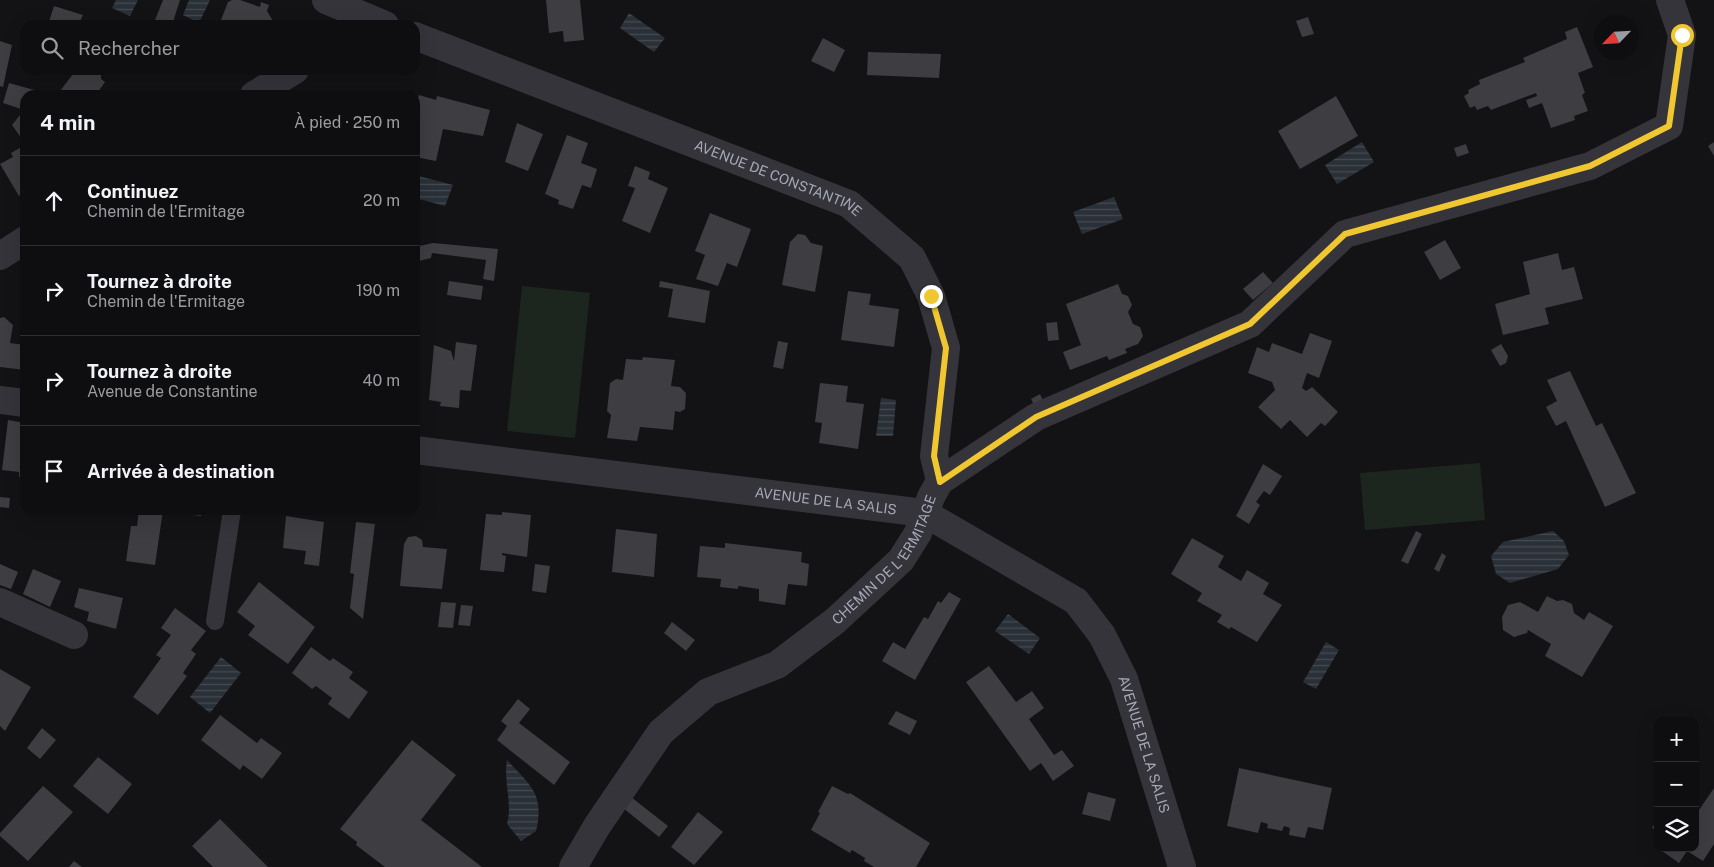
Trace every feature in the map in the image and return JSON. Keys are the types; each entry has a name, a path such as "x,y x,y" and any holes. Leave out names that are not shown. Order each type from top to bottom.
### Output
{"street":[{"path":"326,0 364,20"},
{"name":"CHEMIN DE L'ERMITAGE","path":"573,867 597,826 660,732 708,692 777,665 835,621 901,560 918,533 930,497 940,482 1036,417 1250,324 1345,234 1590,166 1669,126 1682,35 1670,0"},
{"name":"AVENUE DE CONSTANTINE","path":"420,38 849,204 912,258 931,296 946,348 934,456 940,482"},
{"path":"262,90 287,75"},
{"path":"0,256 20,243"},
{"path":"0,400 20,402"},
{"name":"AVENUE DE LA SALIS","path":"420,451 924,513 1076,601 1102,635 1124,679 1182,867"},
{"path":"0,602 74,635"}],"lane":[{"path":"215,621 231,515"}],"shaded area":[{"path":"116,0 138,0 130,16 112,8"},
{"path":"189,0 210,0 200,20 193,20 183,15"},
{"path":"629,13 665,38 654,52 620,28"},
{"path":"1362,142 1374,162 1337,184 1325,165"},
{"path":"420,176 453,185 445,206 420,199"},
{"path":"1114,197 1123,219 1082,234 1073,212"},
{"path":"522,286 590,293 575,438 507,431"},
{"path":"881,398 896,400 893,436 876,436"},
{"path":"1480,463 1485,520 1365,530 1360,473"},
{"path":"1553,531 1564,541 1569,555 1558,569 1510,583 1496,574 1491,556 1503,542"},
{"path":"1008,614 1040,638 1029,654 995,631"},
{"path":"1326,642 1339,650 1316,689 1303,682"},
{"path":"221,657 241,673 210,713 190,697"},
{"path":"507,760 529,784 537,799 538,818 536,831 521,841 507,824 509,808 506,776"}],"building":[{"path":"163,0 180,0 174,20 155,20"},
{"path":"240,0 260,7 261,2 269,5 267,11 272,20 221,20 228,2"},
{"path":"546,0 580,0 584,40 564,42 563,31 549,33"},
{"path":"54,6 83,15 80,20 50,20"},
{"path":"1308,17 1314,34 1302,37 1296,21"},
{"path":"1577,27 1593,67 1578,73 1585,93 1582,95 1588,111 1574,116 1575,120 1551,128 1542,103 1529,108 1526,100 1537,96 1536,93 1491,110 1488,106 1477,110 1475,106 1470,108 1464,96 1469,93 1468,90 1480,84 1479,80 1525,62 1523,58 1567,39 1565,32"},
{"path":"823,38 845,50 834,72 811,61"},
{"path":"0,41 12,45 3,87 0,86"},
{"path":"868,52 941,54 939,78 867,75"},
{"path":"72,75 101,75 101,79 105,82 99,90 61,90"},
{"path":"9,83 34,90 20,90 20,109 3,103"},
{"path":"420,95 436,100 437,96 490,110 483,136 443,129 436,161 420,158"},
{"path":"1336,96 1358,136 1300,169 1278,131"},
{"path":"20,115 20,136 12,125"},
{"path":"517,123 543,134 528,171 505,162"},
{"path":"567,135 588,143 581,163 597,169 591,188 582,185 573,209 558,204 559,200 545,194"},
{"path":"1714,142 1714,156 1708,146"},
{"path":"1466,144 1469,153 1457,157 1454,148"},
{"path":"20,148 19,196 0,164 13,157 11,153"},
{"path":"635,166 650,172 648,179 668,188 650,233 622,221 635,188 628,186"},
{"path":"710,213 751,229 737,267 727,263 718,286 696,279 705,255 695,251"},
{"path":"798,234 805,235 811,243 823,246 815,292 782,285 790,242"},
{"path":"1445,240 1461,268 1440,280 1424,252"},
{"path":"433,243 498,249 494,281 483,279 486,260 432,253 431,258 420,261 420,246"},
{"path":"1558,253 1562,270 1574,267 1583,299 1545,308 1549,324 1503,335 1495,304 1530,294 1523,262"},
{"path":"1263,272 1273,283 1253,300 1243,289"},
{"path":"449,281 483,286 481,300 447,295"},
{"path":"660,281 710,291 705,323 668,317 673,289 659,287"},
{"path":"1118,284 1122,294 1128,296 1132,305 1128,312 1133,324 1140,327 1143,336 1138,344 1125,349 1127,353 1109,360 1107,356 1070,370 1063,352 1081,345 1066,304"},
{"path":"848,291 871,294 869,305 899,309 894,347 841,340"},
{"path":"4,317 13,325 10,343 20,344 20,369 0,367 0,318"},
{"path":"1057,322 1059,340 1048,341 1046,323"},
{"path":"1310,333 1332,341 1319,378 1307,373 1302,388 1306,391 1312,387 1338,412 1325,426 1321,423 1307,437 1290,420 1281,429 1258,407 1275,390 1272,382 1248,373 1257,347 1269,352 1272,343 1302,354"},
{"path":"778,341 788,343 783,369 773,367"},
{"path":"456,342 477,345 471,391 460,390 459,408 440,406 441,402 429,400 434,345 451,351 454,361"},
{"path":"1501,344 1508,356 1506,363 1500,366 1491,350"},
{"path":"643,357 675,360 671,386 680,387 686,393 685,409 680,412 675,411 673,430 640,427 637,441 607,438 611,415 607,411 610,383 616,379 623,380 626,359 642,360"},
{"path":"1570,371 1596,426 1602,423 1636,493 1605,507 1566,421 1556,426 1546,407 1557,401 1547,380"},
{"path":"820,383 848,386 846,402 864,404 858,449 819,443 822,423 815,422"},
{"path":"1040,394 1044,403 1035,407 1031,399"},
{"path":"8,420 20,422 20,477 19,472 2,470"},
{"path":"1263,464 1282,476 1270,495 1264,491 1256,502 1260,505 1249,524 1236,516"},
{"path":"0,497 10,498 9,508 0,507"},
{"path":"502,512 531,515 527,557 502,553 502,555 506,556 504,572 480,570 486,514 502,515"},
{"path":"138,515 162,515 155,565 126,561 131,526 137,526"},
{"path":"286,516 324,522 319,566 304,564 306,551 283,548"},
{"path":"356,522 375,524 363,619 350,608 354,574 350,573"},
{"path":"616,529 657,534 654,577 612,572"},
{"path":"1416,531 1422,534 1408,564 1401,561"},
{"path":"416,536 422,540 423,547 447,549 442,589 400,586 404,544 408,537"},
{"path":"1192,538 1224,556 1218,567 1241,581 1247,570 1269,583 1263,594 1282,605 1257,642 1231,627 1229,629 1217,622 1222,615 1197,601 1202,593 1171,574"},
{"path":"725,543 802,552 801,562 809,564 807,586 788,584 785,605 759,601 759,589 738,586 738,589 720,587 721,579 697,577 700,546 725,548"},
{"path":"1442,553 1446,556 1439,572 1434,569"},
{"path":"0,564 18,572 11,589 0,585"},
{"path":"535,564 550,566 546,593 532,591"},
{"path":"33,569 61,581 50,607 23,594"},
{"path":"259,582 315,627 288,664 248,635 255,626 237,612"},
{"path":"79,588 123,598 116,629 87,621 89,612 74,607"},
{"path":"949,592 961,599 915,680 882,661 893,642 905,649 924,617 928,619 938,601 941,603"},
{"path":"1547,596 1557,601 1563,600 1572,604 1574,613 1584,620 1589,612 1613,626 1582,677 1545,656 1551,644 1528,630 1527,633 1514,637 1503,630 1502,617 1508,605 1520,602 1538,612"},
{"path":"441,602 456,603 453,628 438,627"},
{"path":"461,605 473,606 470,626 458,625"},
{"path":"175,608 206,631 191,650 196,654 183,673 187,676 158,715 133,697 161,658 156,655 171,635 161,628"},
{"path":"672,622 695,640 686,651 664,633"},
{"path":"311,647 330,661 333,658 353,672 349,678 368,692 349,719 328,704 332,698 316,686 312,689 292,673"},
{"path":"989,666 1016,702 1032,691 1044,708 1029,719 1054,755 1062,750 1074,766 1053,781 1041,763 1030,771 966,682"},
{"path":"0,669 31,687 5,731 0,726"},
{"path":"518,699 530,709 519,723 570,762 554,785 497,740 507,726 501,721"},
{"path":"896,711 917,721 910,735 888,724"},
{"path":"220,715 257,743 261,738 282,753 262,779 243,765 240,770 201,740"},
{"path":"42,728 56,740 40,759 27,748"},
{"path":"412,740 456,775 421,820 482,867 385,867 356,845 357,842 340,829"},
{"path":"98,757 132,784 108,814 73,786"},
{"path":"1239,768 1332,788 1323,830 1308,827 1305,838 1289,835 1290,828 1284,826 1282,831 1267,828 1268,824 1261,822 1258,833 1227,826"},
{"path":"43,786 73,812 28,861 0,836 0,833"},
{"path":"832,786 848,794 850,793 930,843 916,867 874,867 864,861 865,858 852,850 850,853 811,830"},
{"path":"1714,788 1714,844 1703,861 1689,852 1699,852 1699,810"},
{"path":"1088,792 1116,799 1110,821 1082,814"},
{"path":"631,797 668,826 659,837 623,808"},
{"path":"698,812 723,832 694,865 671,847"},
{"path":"220,819 268,867 213,867 192,846"},
{"path":"1664,852 1686,852 1679,863"},
{"path":"74,861 82,867 69,867"}],"route":[{"path":"931,296 946,348 934,456 940,482 1036,417 1250,324 1345,234 1590,166 1669,126 1682,35"}]}
